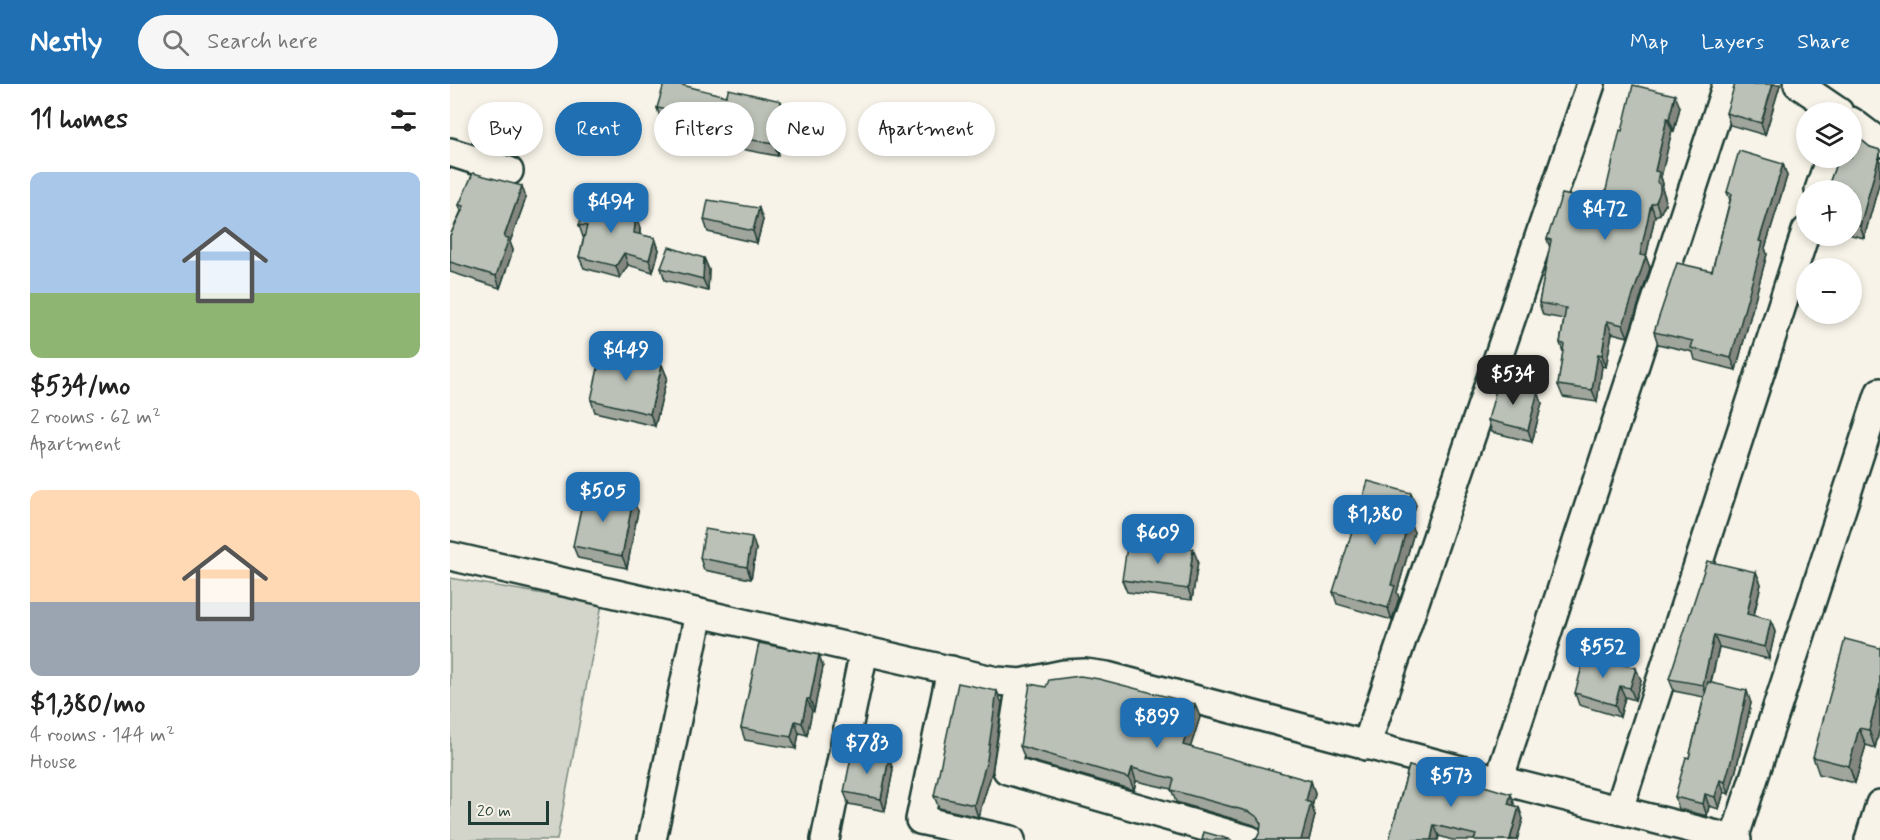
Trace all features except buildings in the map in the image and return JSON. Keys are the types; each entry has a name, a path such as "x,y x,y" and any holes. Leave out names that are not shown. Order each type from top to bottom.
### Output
{"street":[{"path":"1366,746 1591,84"},
{"path":"1499,780 1727,84"},
{"path":"1798,84 1824,102"},
{"path":"1862,129 1880,143"},
{"path":"450,152 509,171"},
{"path":"1619,809 1801,246"},
{"path":"450,556 997,681 1021,683 1064,674 1085,673 1107,676 1366,746 1736,840 1880,392"},
{"path":"652,840 699,613"},
{"path":"825,840 864,651"},
{"path":"951,670 920,820 1011,840"},
{"path":"1021,683 1007,770 1250,840"},
{"path":"1869,840 1880,804"}],"shaded area":[{"path":"450,578 602,604 557,840 450,840"}]}
